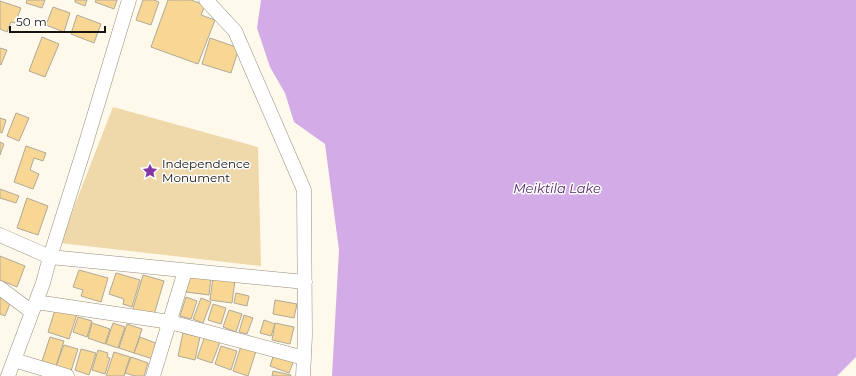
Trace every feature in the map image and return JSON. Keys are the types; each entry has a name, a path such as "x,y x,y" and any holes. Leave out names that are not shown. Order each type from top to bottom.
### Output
{"street":[{"path":"8,376 43,283 86,146 129,0"},
{"path":"206,0 235,31 304,190 305,336 303,376"},
{"path":"0,235 50,258 304,282"},
{"path":"153,376 185,270"},
{"path":"0,288 34,307 170,322 304,358"},
{"path":"14,360 67,376"}],"shaded area":[{"path":"113,107 258,147 261,266 60,243"}],"water":[{"name":"Meiktila Lake","path":"261,0 856,0 856,357 837,376 332,376 339,250 325,144 294,122 285,93 270,67 257,28"}],"building":[{"path":"27,0 45,0 42,8 26,3"},
{"path":"75,0 87,0 85,6 75,2"},
{"path":"96,0 117,0 114,9 95,2"},
{"path":"143,0 154,0 159,2 151,25 136,20"},
{"path":"168,0 191,0 205,5 201,15 215,20 198,64 151,47"},
{"path":"0,1 21,8 15,23 11,22 7,32 0,29"},
{"path":"53,7 70,13 64,32 46,25"},
{"path":"77,15 101,24 94,43 71,34"},
{"path":"42,37 59,44 45,77 29,71"},
{"path":"210,38 239,48 231,73 202,64"},
{"path":"0,48 7,50 1,65 0,64"},
{"path":"16,113 29,118 19,141 7,136"},
{"path":"0,118 6,120 2,133 0,132"},
{"path":"0,142 4,144 0,155"},
{"path":"26,146 46,153 43,161 34,158 30,170 39,174 33,189 14,182"},
{"path":"0,189 19,196 16,203 0,198"},
{"path":"27,198 48,206 38,235 17,228"},
{"path":"0,256 25,266 17,287 0,280"},
{"path":"79,270 108,278 101,302 81,296 83,290 73,287"},
{"path":"116,273 140,280 132,307 123,304 124,299 109,294"},
{"path":"188,274 211,277 209,295 186,292"},
{"path":"143,275 164,281 153,318 132,312"},
{"path":"213,277 235,280 232,303 210,300"},
{"path":"236,293 249,296 247,306 234,303"},
{"path":"0,297 11,301 5,316 0,314"},
{"path":"186,297 197,301 191,319 180,316"},
{"path":"201,298 211,302 203,323 193,319"},
{"path":"275,300 297,304 294,318 273,314"},
{"path":"213,304 226,308 221,324 208,320"},
{"path":"56,307 77,314 69,339 48,332"},
{"path":"229,310 242,314 236,332 223,327"},
{"path":"244,315 253,318 247,334 239,332"},
{"path":"78,317 92,321 87,337 73,332"},
{"path":"264,320 275,324 271,336 260,333"},
{"path":"92,323 110,329 105,344 88,338"},
{"path":"113,323 125,327 118,348 106,344"},
{"path":"275,323 294,327 290,344 272,340"},
{"path":"127,324 142,329 134,353 119,348"},
{"path":"183,333 200,337 195,360 178,356"},
{"path":"205,336 220,342 212,363 197,358"},
{"path":"50,337 64,341 56,366 42,361"},
{"path":"140,337 158,344 153,359 134,353"},
{"path":"64,345 78,349 71,371 56,366"},
{"path":"221,346 237,351 231,370 215,364"},
{"path":"241,346 256,351 248,376 233,371"},
{"path":"81,349 96,353 89,375 75,370"},
{"path":"98,350 108,353 107,357 110,358 105,374 92,370"},
{"path":"114,352 130,357 124,376 106,376"},
{"path":"274,354 294,360 289,373 270,366"},
{"path":"131,357 148,363 144,376 135,376 125,373"},
{"path":"273,371 291,375 291,376 272,376"}],"place":[{"name":"Independence Monument","path":"150,171"}]}
